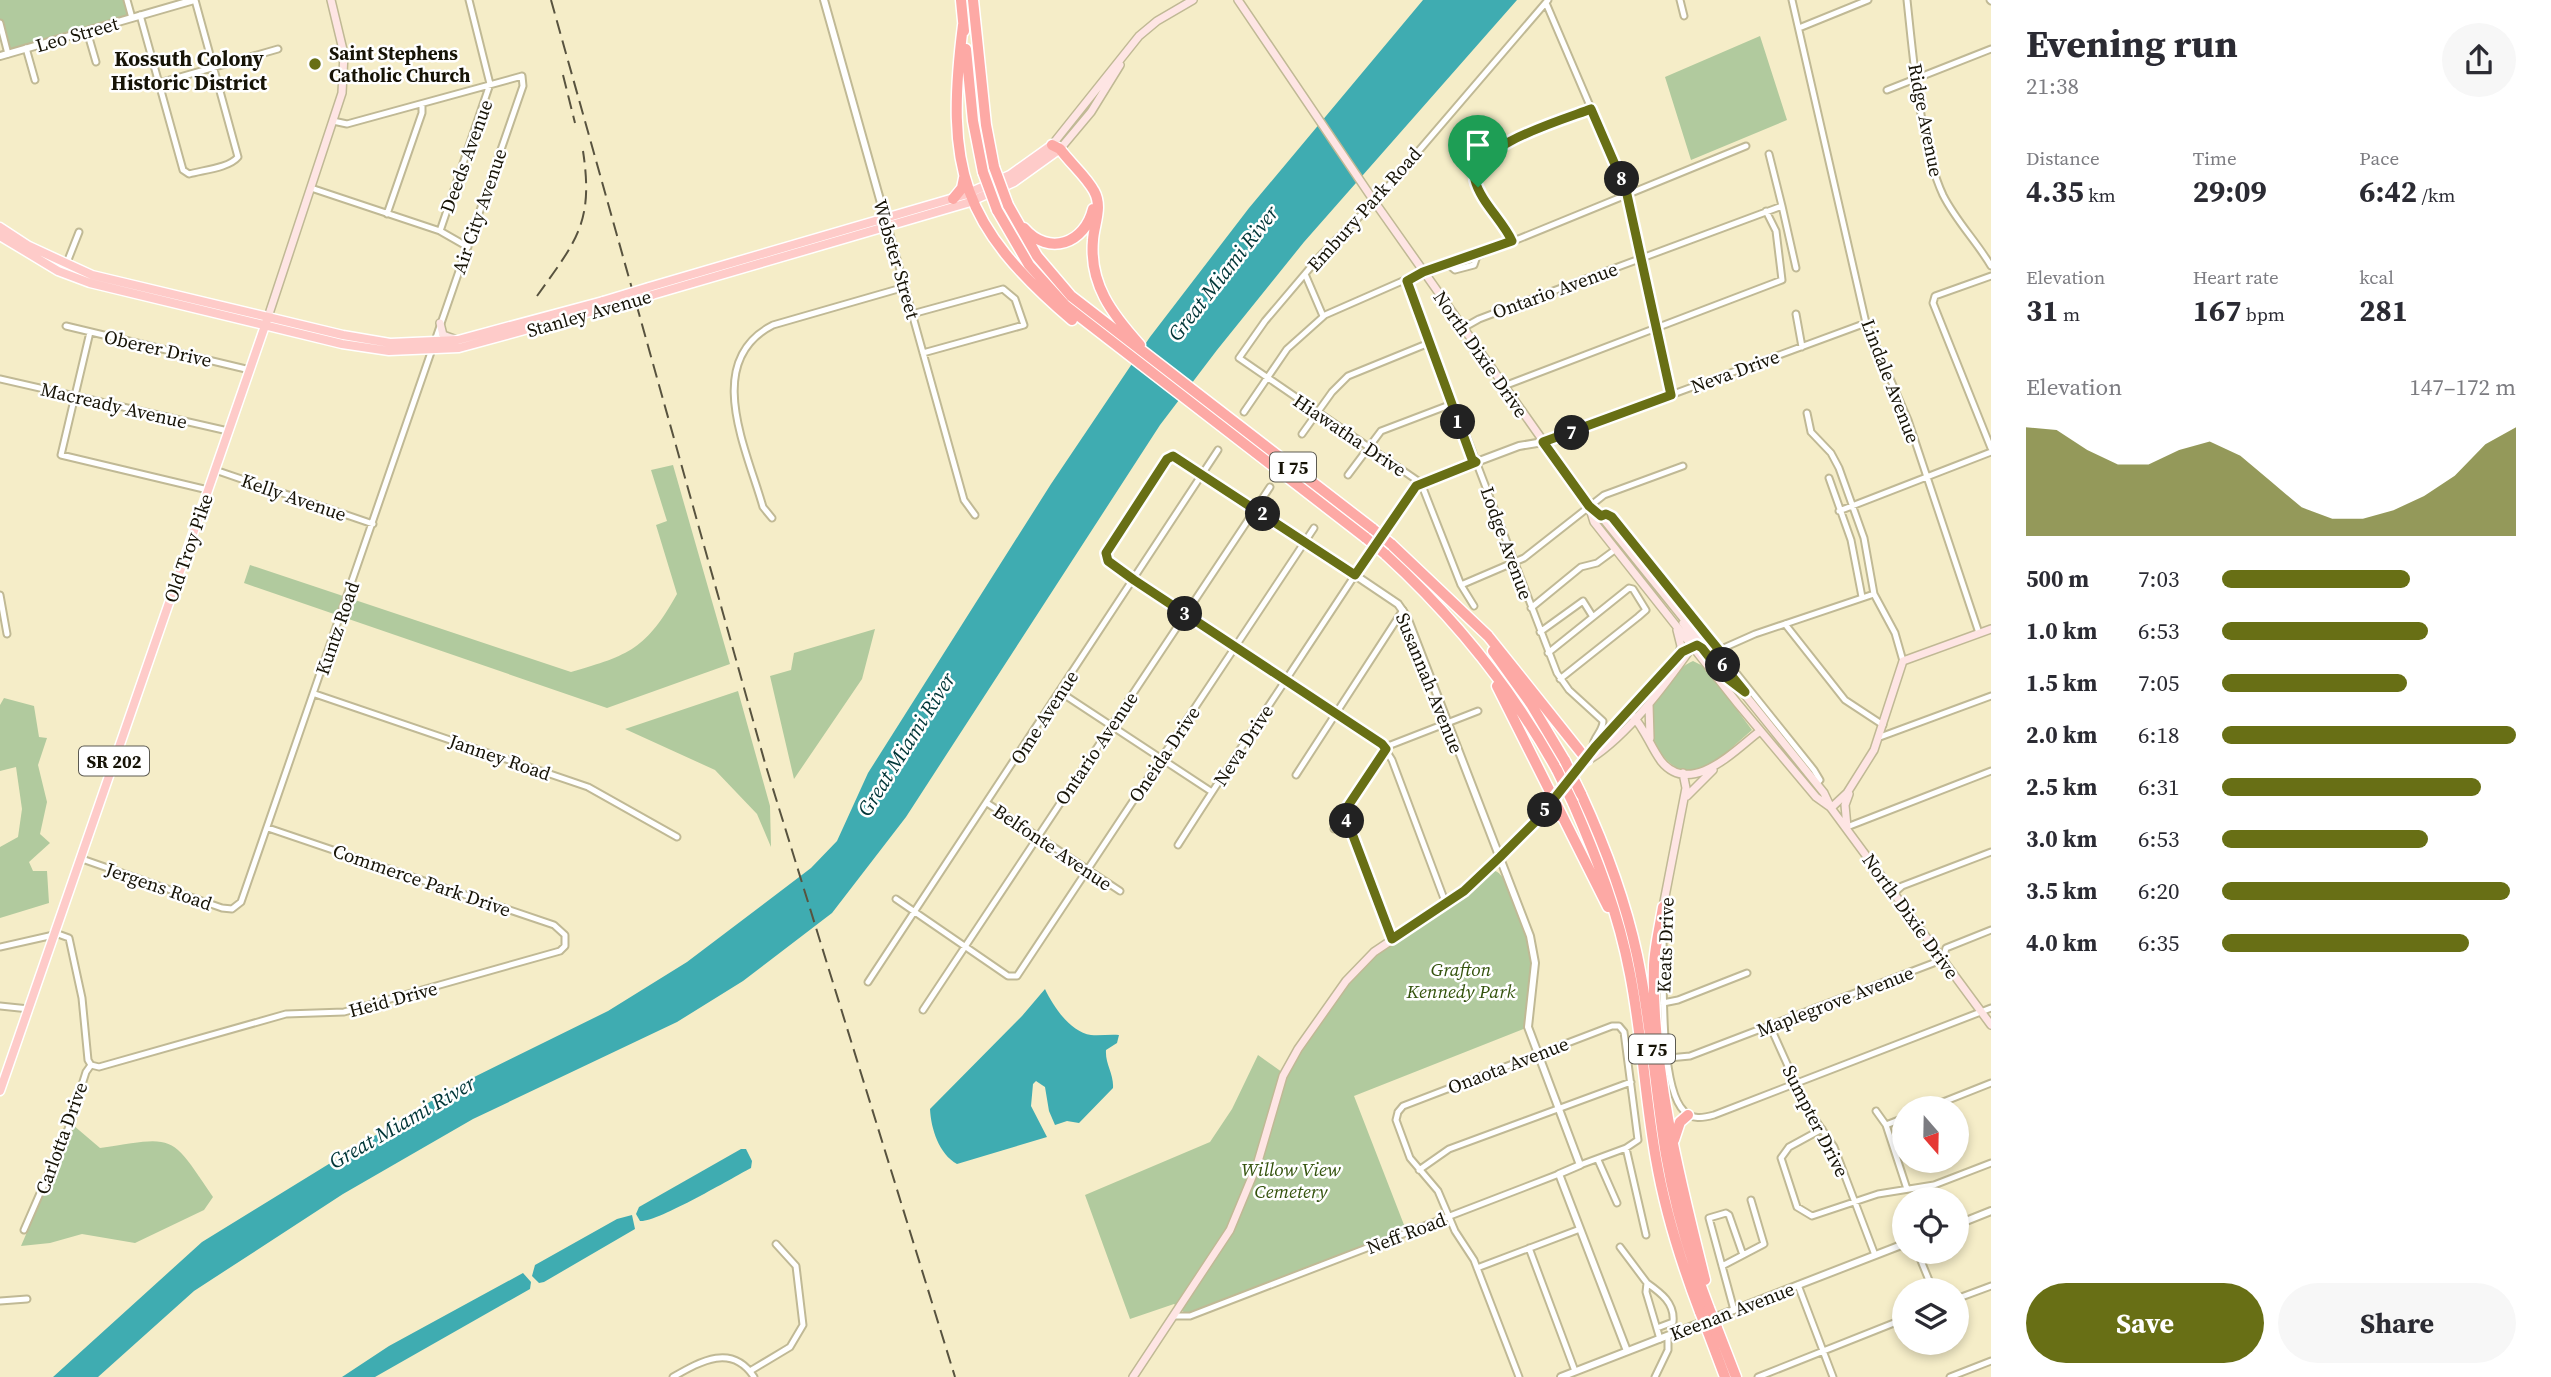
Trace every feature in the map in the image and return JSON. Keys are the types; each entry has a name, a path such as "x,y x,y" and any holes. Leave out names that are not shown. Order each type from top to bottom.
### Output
{"highway":[{"path":"961,0 973,121 983,172 997,210 1019,251 1040,279 1066,306 1116,339"},
{"path":"973,0 986,125 994,167 1008,205 1051,275 1116,339"},
{"path":"963,25 957,139 970,197 980,220 1007,258 1058,308 1116,339"},
{"path":"1056,149 1094,191 1098,218 1093,237 1094,271 1116,339"},
{"path":"1013,215 1029,233 1048,244 1067,243 1083,232 1090,221 1091,198 1086,186 1056,149"},
{"path":"953,198 962,188 965,178"},
{"name":"I 75","path":"1116,339 1154,362 1208,410"},
{"name":"I 75","path":"1116,339 1139,364 1208,410 1370,533 1445,595 1517,683 1565,761 1602,842 1634,941 1648,1016 1671,1185 1705,1310"},
{"name":"I 75","path":"1388,549 1438,604 1521,709 1557,771 1599,865 1616,919 1634,999 1658,1172 1675,1239 1705,1310 1725,1377"},
{"path":"1445,595 1488,636 1587,760"},
{"path":"1493,672 1562,817 1616,919"},
{"path":"1538,819 1555,814 1562,817"},
{"path":"1663,907 1654,963 1655,1014 1673,1144 1705,1310"},
{"path":"1673,1144 1680,1122 1688,1115"},
{"name":"I 75","path":"1712,1330 1736,1377"}],"main road":[{"name":"Old Troy Pike","path":"0,1091 4,1068 29,1009 82,859 267,321 342,93 342,41 331,0"},
{"name":"Stanley Avenue","path":"433,346 604,304 887,223 1014,182 1056,149 1147,28 1193,0"},
{"name":"North Dixie Drive","path":"1238,0 1343,157 1589,506 1627,542 1665,593 1717,652 1745,692 1763,710 1991,1025"},
{"name":"Stanley Avenue","path":"887,223 953,198 970,197"},
{"name":"Stanley Avenue","path":"0,226 29,246 66,265 112,280 361,346 389,351 482,343 604,304"},
{"name":"Stanley Avenue","path":"0,236 58,271 90,283 267,321"},
{"path":"440,323 443,335 458,340"},
{"name":"North Dixie Drive","path":"1589,506 1594,522 1728,693 1816,797 1832,808"},
{"path":"1601,742 1651,700 1693,646 1692,635 1668,604 1665,593"},
{"path":"1673,620 1680,637 1678,656"},
{"path":"1847,827 1845,805 1851,788 1880,737 1903,661 1991,629"},
{"path":"1136,1376 1238,1213 1257,1165 1288,1065 1346,981 1365,960 1392,939 1447,904 1500,857 1538,819 1593,751 1678,656 1693,646 1702,648 1724,676 1745,692"},
{"path":"1678,668 1689,660 1706,663"},
{"path":"1587,760 1604,750 1649,696 1658,679"},
{"path":"1728,693 1749,712 1763,710"},
{"path":"1651,700 1648,711 1651,742"},
{"path":"1630,719 1651,742 1665,765 1683,773 1700,773 1717,765"},
{"path":"1684,800 1717,765 1760,731"},
{"name":"Keats Drive","path":"1663,907 1684,800 1686,780 1683,773"},
{"path":"1801,778 1813,786 1817,783"},
{"path":"1832,808 1851,788"}],"street":[{"path":"127,0 132,18"},
{"path":"140,15 185,172 235,161 239,156 195,0"},
{"name":"Leo Street","path":"0,56 195,0"},
{"name":"Deeds Avenue","path":"440,231 490,85 469,0"},
{"name":"Webster Street","path":"824,0 964,500 975,514"},
{"path":"1680,0 1684,16"},
{"name":"Lindale Avenue","path":"1792,0 1866,323 1908,420 1979,633"},
{"path":"1799,28 1868,0"},
{"name":"Ridge Avenue","path":"1907,0 1916,78 1941,189 1991,266"},
{"path":"1547,1 1627,197 1671,395"},
{"name":"Embury Park Road","path":"1239,358 1305,274 1374,201 1547,1"},
{"path":"0,23 8,54"},
{"path":"87,31 96,62"},
{"path":"26,48 35,80"},
{"path":"159,83 278,49"},
{"path":"1887,90 1991,49"},
{"name":"Air City Avenue","path":"433,346 523,86 522,76 490,85"},
{"path":"333,121 347,124 490,85"},
{"path":"387,214 422,113 422,104"},
{"path":"1512,241 1478,187 1477,165 1484,156 1500,147 1591,109"},
{"path":"1244,412 1297,337 1323,316 1423,272 1449,265 1455,270 1466,269 1474,265 1477,256 1627,197 1746,146"},
{"path":"1769,154 1796,268"},
{"path":"311,188 440,231 468,247"},
{"name":"Ontario Avenue","path":"1463,328 1479,319 1782,206"},
{"path":"1504,386 1782,280 1776,231 1766,211"},
{"path":"66,265 79,232"},
{"path":"1305,274 1323,316"},
{"path":"1839,511 1991,450 1933,303 1935,296 1991,276"},
{"name":"Lodge Avenue","path":"1407,281 1472,459 1476,462 1560,680 1603,721 1603,727 1593,739 1593,751"},
{"path":"772,518 763,507 734,404 734,375 743,352 760,333 773,325 905,287"},
{"path":"912,314 1003,289 1015,299 1024,325 923,353"},
{"path":"1796,314 1802,347"},
{"name":"Neva Drive","path":"1178,845 1355,575 1412,491 1421,483 1533,442 1543,442 1866,323"},
{"name":"Oberer Drive","path":"66,326 250,370"},
{"path":"90,332 61,455 208,490"},
{"path":"1302,434 1332,392 1348,376 1429,343"},
{"name":"Kuntz Road","path":"236,908 244,895 315,694 433,346"},
{"name":"Hiawatha Drive","path":"1239,358 1267,380 1421,483 1461,585 1474,606"},
{"name":"Macready Avenue","path":"0,379 228,431"},
{"path":"1348,475 1367,446 1387,428 1452,404"},
{"path":"1807,413 1811,432 1836,460 1864,538 1874,594 1895,633 1903,661"},
{"name":"Ome Avenue","path":"868,982 1217,450"},
{"name":"Susannah Avenue","path":"1134,580 1108,561 1106,554 1171,457 1202,474 1403,610 1532,944 1535,963 1528,1017 1537,1054 1580,1166"},
{"path":"1461,585 1514,563 1604,495 1683,466"},
{"name":"Kelly Avenue","path":"215,470 373,524"},
{"path":"1829,478 1851,540 1862,597"},
{"name":"Ontario Avenue","path":"923,1010 1270,486"},
{"name":"Oneida Drive","path":"965,945 1012,978 1019,973 1314,528"},
{"path":"1627,542 1763,710"},
{"path":"1531,608 1581,567 1597,562 1616,549"},
{"path":"1134,580 1378,741 1386,749 1447,904"},
{"path":"1548,653 1630,588 1644,603 1646,610 1560,680"},
{"path":"0,594 7,634"},
{"path":"1717,652 1755,634 1874,594"},
{"path":"1540,632 1583,601 1593,617"},
{"path":"1296,775 1403,610"},
{"path":"1785,625 1845,700 1883,725"},
{"path":"1060,692 1212,792"},
{"name":"Janney Road","path":"315,694 588,787 677,838"},
{"path":"1880,737 1991,696"},
{"path":"1334,829 1386,749 1397,741 1478,711"},
{"path":"1847,827 1991,771"},
{"name":"Belfonte Avenue","path":"987,803 1120,891"},
{"path":"1344,812 1392,939"},
{"name":"Commerce Park Drive","path":"268,828 554,925 562,930 566,942"},
{"path":"1894,894 1902,886 1991,852"},
{"name":"Jergens Road","path":"82,859 214,905 236,908"},
{"path":"896,899 965,945"},
{"name":"Keats Drive","path":"1663,907 1663,1003 1669,1058 1674,1093 1688,1115"},
{"name":"Maplegrove Avenue","path":"1669,1058 1690,1056 1943,959 1945,947 1991,930"},
{"path":"0,947 55,934"},
{"name":"Carlotta Drive","path":"24,1230 68,1129 86,1072 91,1065 88,1060 82,998 71,943 64,934 55,934"},
{"name":"Heid Drive","path":"91,1065 99,1067 286,1014 344,1013 560,951 566,942"},
{"path":"1663,1003 1747,973"},
{"path":"0,1006 29,1009"},
{"path":"1688,1115 1706,1117 1991,1008"},
{"name":"Onaota Avenue","path":"1398,1112 1403,1106 1612,1026 1621,1027 1631,1082"},
{"name":"Sumpter Drive","path":"1770,1026 1806,1106 1834,1147 1875,1255"},
{"path":"1419,1170 1449,1149 1631,1082"},
{"name":"Neff Road","path":"1174,1315 1190,1315 1626,1148 1637,1142 1631,1082"},
{"path":"1958,1096 1991,1083"},
{"path":"1390,1109 1398,1112 1396,1121 1419,1170 1438,1191 1477,1268 1519,1377"},
{"path":"1876,1111 1886,1125 1907,1187"},
{"path":"1886,1125 1892,1123"},
{"path":"1822,1129 1789,1147 1782,1154 1782,1167 1795,1202 1803,1212 1812,1216 1892,1192"},
{"path":"1626,1148 1646,1235"},
{"path":"1598,1160 1617,1203"},
{"path":"1920,1187 1934,1185 1991,1163"},
{"path":"1559,1174 1627,1351"},
{"path":"1722,1266 1761,1248 1764,1242 1751,1200"},
{"path":"1969,1220 1991,1212"},
{"path":"1734,1310 1708,1222 1711,1217 1729,1215 1743,1255"},
{"path":"1477,1268 1580,1229"},
{"path":"750,1371 790,1347 803,1325 796,1266 776,1244"},
{"path":"1620,1247 1647,1283 1663,1294 1674,1315 1673,1322 1657,1328"},
{"path":"1529,1248 1575,1371"},
{"name":"Keenan Avenue","path":"1560,1377 1892,1249"},
{"path":"1647,1283 1646,1293 1660,1339"},
{"path":"1798,1285 1833,1377"},
{"path":"1969,1294 1991,1286"},
{"path":"0,1301 27,1299"},
{"path":"1758,1377 1892,1324"},
{"path":"1655,1377 1668,1350 1668,1336"},
{"path":"673,1377 713,1357 734,1359 754,1377"},
{"path":"1950,1377 1991,1361"}],"green space":[{"path":"0,0 127,0 132,18 8,54 0,23"},
{"path":"1760,36 1787,120 1691,160 1665,77"},
{"path":"673,465 730,664 607,708 244,583 250,565 571,672 608,660 634,647 656,627 677,594 656,525 667,521 651,470"},
{"path":"875,629 862,679 794,779 770,676 791,670 794,653"},
{"path":"1693,661 1705,667 1752,730 1712,765 1685,772 1668,761 1656,745 1650,715 1657,696 1680,670"},
{"path":"738,691 770,806 771,847 757,814 715,770 625,729"},
{"path":"4,698 34,706 39,737 47,738 38,765 47,802 40,834 50,843 29,862 33,871 47,871 49,903 0,918 0,847 18,837 22,809 16,767 0,771 0,705"},
{"name":"Willow View Cemetery","path":"1495,871 1508,885 1514,898 1529,945 1532,967 1526,1028 1354,1096 1406,1230 1193,1312 1186,1314 1174,1304 1130,1319 1085,1195 1210,1142 1232,1109 1258,1055 1286,1075 1308,1039 1360,970 1386,947 1459,900"},
{"path":"73,1125 100,1148 158,1141 169,1144 188,1161 213,1197 204,1210 135,1243 82,1234 50,1243 21,1246"}],"water":[{"name":"Great Miami River","path":"1423,0 1517,0 1304,242 1160,425 906,817 832,913 743,981 677,1022 473,1119 343,1194 194,1291 98,1377 53,1377 202,1242 454,1087 608,1011 687,962 811,868 837,841 868,773 1051,484 1150,337 1249,208"},
{"path":"1045,989 1058,1010 1076,1029 1091,1035 1119,1035 1117,1043 1106,1050 1113,1088 1079,1123 1067,1121 1055,1125 1049,1111 1045,1087 1036,1081 1033,1084 1031,1106 1047,1137 957,1164 945,1154 937,1140 930,1109"},
{"path":"741,1149 746,1149 752,1161 751,1168 677,1208 640,1221 636,1214 639,1207"},
{"path":"632,1215 635,1229 544,1282 539,1283 532,1276 535,1265 617,1219"},
{"path":"523,1273 531,1282 530,1289 375,1377 342,1377 389,1346"}],"railway":[{"path":"551,0 765,763 955,1377"},
{"path":"563,75 575,123"},
{"path":"537,296 572,245 579,230 586,196 583,151"}],"place":[{"name":"Saint Stephens Catholic Church","path":"315,64"}],"district":[{"name":"Kossuth Colony Historic District","path":"189,70"}],"route":[{"path":"1591,109 1626,190 1671,395 1543,442 1589,506 1601,516 1606,514 1612,517 1719,650 1714,654 1745,692 1724,676 1702,648 1697,645 1682,652 1595,747 1538,819 1500,857 1464,891 1392,939 1344,812 1386,749 1366,732 1134,580 1108,561 1106,554 1167,459 1173,456 1355,575 1416,486 1476,462 1472,459 1407,281 1423,272 1477,256 1512,241 1478,187 1475,173 1484,156 1521,137 1591,109"}],"park label":[{"name":"Grafton Kennedy Park","path":"1461,980"}]}
